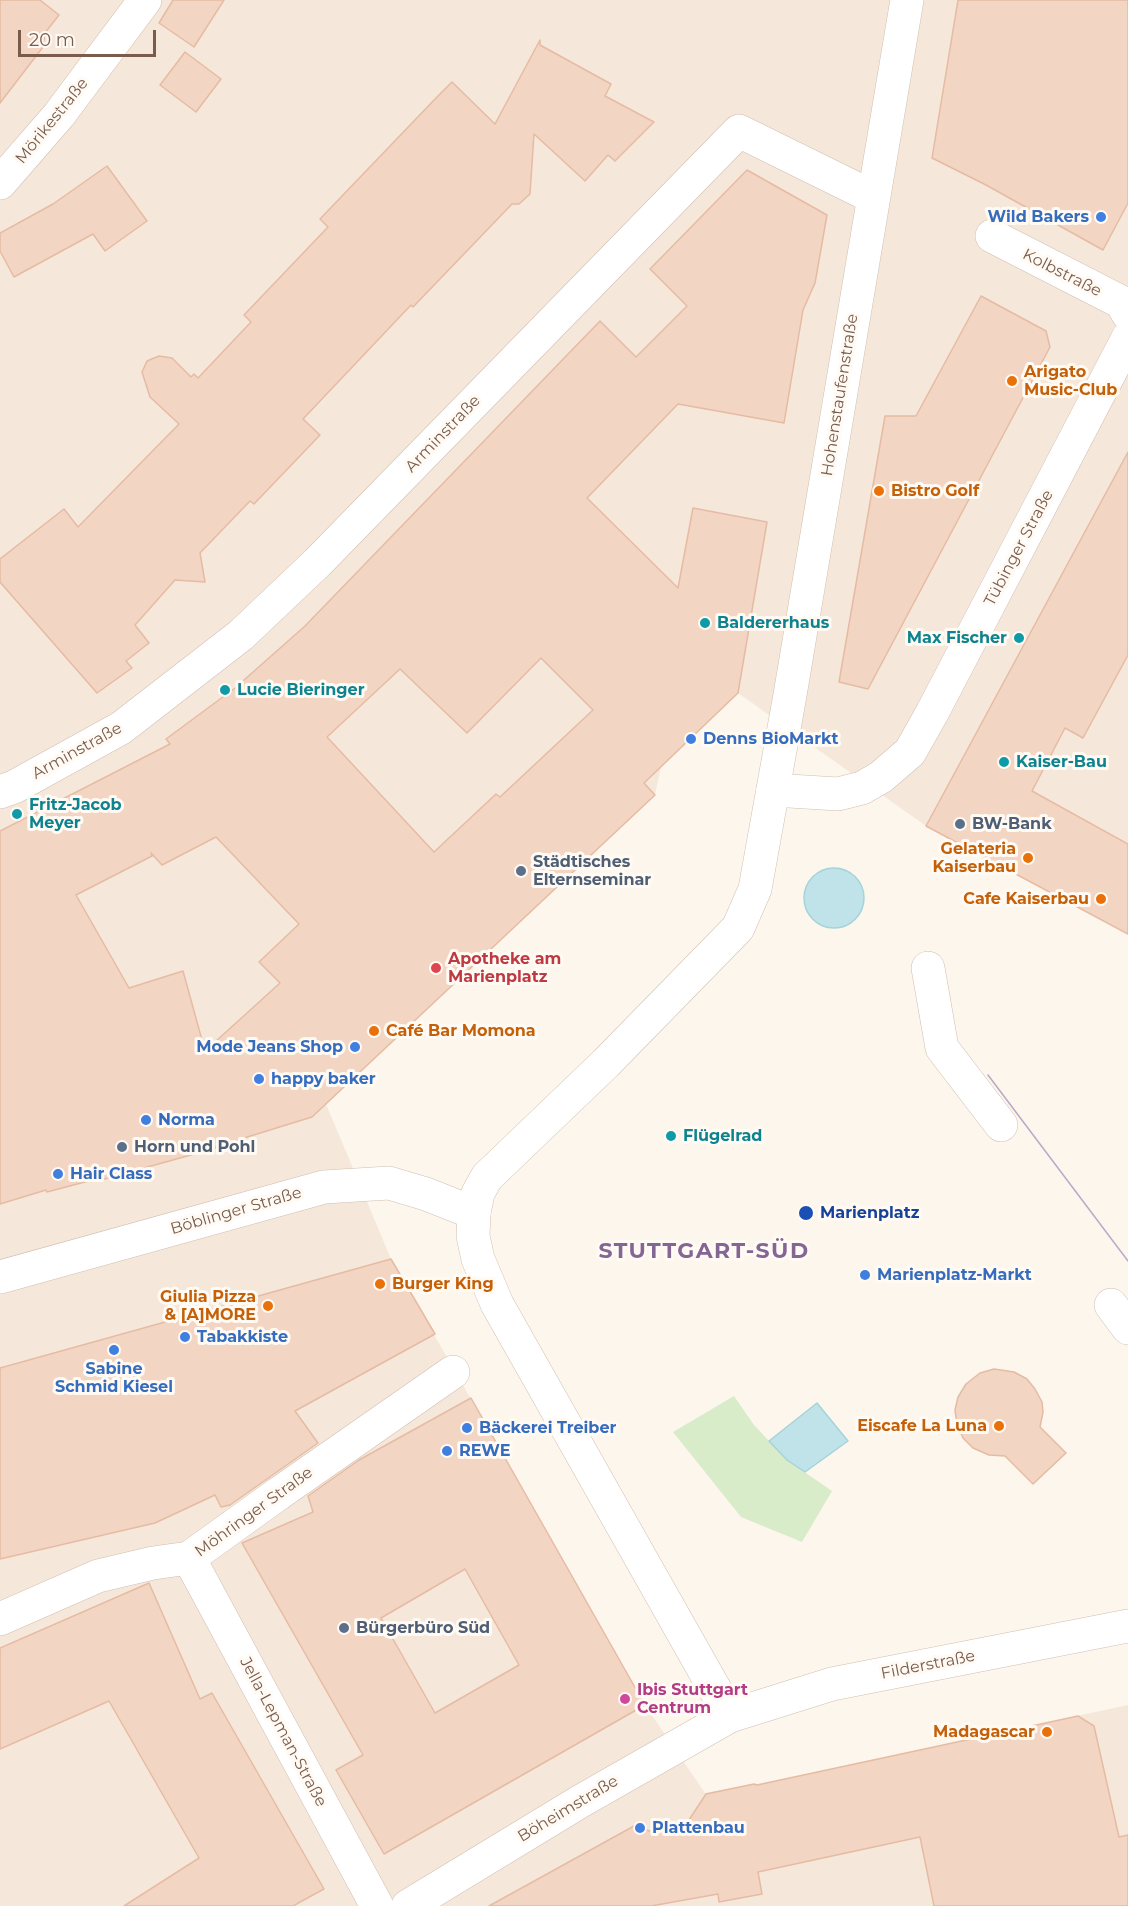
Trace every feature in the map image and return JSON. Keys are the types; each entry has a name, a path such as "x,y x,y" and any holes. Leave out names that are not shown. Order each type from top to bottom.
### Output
{"street":[{"name":"Mörikestraße","path":"0,183 59,115 145,0"},
{"name":"Hohenstaufenstraße","path":"773,790 907,0"},
{"name":"Arminstraße","path":"0,792 14,787 121,728 241,635 317,563 739,131 873,197"},
{"name":"Kolbstraße","path":"992,237 1121,302 1128,314"},
{"name":"Tübinger Straße","path":"773,790 838,794 862,788 881,777 910,753 1128,338"},
{"path":"730,1716 497,1304 478,1259 473,1236 474,1213 478,1193 487,1177 606,1063 738,928 755,889 773,790"},
{"path":"928,968 942,1048 1000,1125"},
{"name":"Böblinger Straße","path":"0,1277 324,1186 389,1184 426,1194 474,1213"},
{"name":"Möhringer Straße","path":"0,1619 98,1576 153,1563 189,1558 453,1372"},
{"name":"Jella-Lepman-Straße","path":"189,1558 377,1906"},
{"name":"Filderstraße","path":"730,1716 832,1684 1128,1626"},
{"name":"Böheimstraße","path":"408,1906 581,1801 730,1716"}],"shaded area":[{"path":"0,0 1128,0 1128,934 926,826 738,693 661,767 655,795 326,1104 391,1259 645,1705 705,1793 757,1785 1128,1705 1128,1906 0,1906"}],"green space":[{"path":"734,1396 754,1425 787,1460 832,1491 802,1542 741,1517 673,1432"}],"water":[{"path":"834,868 851,873 859,881 864,898 859,915 851,923 834,928 817,923 809,915 804,898 809,881 817,873"},
{"path":"817,1403 848,1441 805,1472 787,1460 769,1441"}],"building":[{"path":"0,0 40,0 59,15 45,33 43,47 0,103"},
{"path":"173,0 224,0 194,47 159,23"},
{"path":"958,0 1128,0 1128,203 1103,250 986,185 932,158"},
{"path":"540,40 540,45 611,84 605,96 654,122 615,161 608,155 585,181 534,134 530,194 519,204 512,204 413,307 411,305 303,419 320,435 254,504 250,501 200,553 205,582 175,580 135,625 149,643 126,661 132,668 97,693 0,582 0,559 64,509 78,527 179,424 150,397 142,372 147,361 159,356 172,358 191,377 194,374 198,378 251,322 244,315 328,227 320,219 452,82 495,124"},
{"path":"185,52 221,79 196,112 160,85"},
{"path":"107,166 147,221 105,251 93,234 14,277 0,251 0,233 53,204"},
{"path":"747,170 827,215 815,283 803,310 784,423 678,404 587,498 678,588 693,508 767,522 738,693 644,783 655,795 312,1117 216,1148 101,1180 100,1178 47,1192 46,1190 0,1204 0,831 170,744 166,739 235,688 305,626 600,321 636,357 687,306 650,269","holes":["541,658 593,710 500,797 496,794 434,852 327,737 400,669 467,733","216,837 299,924 259,962 280,983 205,1051 183,971 129,988 76,895 152,856 151,853 162,865"]},
{"path":"981,296 1046,331 1050,347 868,689 839,682 885,416 916,416"},
{"name":"Kaiser-Bau","path":"1128,452 1128,655 1083,738 1065,728 1032,791 1128,844 1128,934 926,826"},
{"path":"391,1259 435,1334 295,1411 318,1443 230,1505 221,1507 215,1495 155,1523 0,1559 0,1368"},
{"name":"Eiscafe La Luna","path":"994,1369 1014,1372 1027,1379 1042,1402 1040,1427 1066,1453 1033,1484 1005,1456 989,1455 973,1448 963,1438 957,1425 955,1410 958,1397 966,1384 980,1373"},
{"path":"471,1398 645,1705 384,1854 336,1770 363,1755 242,1543 313,1512 308,1496 359,1460","holes":["465,1569 519,1665 435,1713 381,1618"]},
{"path":"149,1583 200,1699 212,1693 324,1889 293,1906 124,1906 199,1858 109,1701 0,1749 0,1648"},
{"path":"1078,1716 1094,1726 1119,1837 1128,1835 1128,1906 934,1906 920,1837 758,1872 762,1894 719,1902 718,1894 651,1906 489,1906 634,1826 653,1832 681,1832 706,1794"}],"tram line":[{"path":"988,1075 1128,1261"}],"place":[{"name":"Wild Bakers","path":"1101,217"},
{"name":"Arigato Music-Club","path":"1012,381"},
{"name":"Bistro Golf","path":"879,491"},
{"name":"Baldererhaus","path":"705,623"},
{"name":"Max Fischer","path":"1019,638"},
{"name":"Lucie Bieringer","path":"225,690"},
{"name":"Denns BioMarkt","path":"691,739"},
{"name":"Kaiser-Bau","path":"1004,762"},
{"name":"Fritz-Jacob Meyer","path":"17,814"},
{"name":"BW-Bank","path":"960,824"},
{"name":"Gelateria Kaiserbau","path":"1028,858"},
{"name":"Städtisches Elternseminar","path":"521,871"},
{"name":"Cafe Kaiserbau","path":"1101,899"},
{"name":"Apotheke am Marienplatz","path":"436,968"},
{"name":"Café Bar Momona","path":"374,1031"},
{"name":"Mode Jeans Shop","path":"355,1047"},
{"name":"happy baker","path":"259,1079"},
{"name":"Norma","path":"146,1120"},
{"name":"Flügelrad","path":"671,1136"},
{"name":"Horn und Pohl","path":"122,1147"},
{"name":"Hair Class","path":"58,1174"},
{"name":"Marienplatz","path":"806,1213"},
{"name":"Marienplatz-Markt","path":"865,1275"},
{"name":"Burger King","path":"380,1284"},
{"name":"Giulia Pizza & [A]MORE","path":"268,1306"},
{"name":"Tabakkiste","path":"185,1337"},
{"name":"Sabine Schmid Kiesel","path":"114,1350"},
{"name":"Eiscafe La Luna","path":"999,1426"},
{"name":"Bäckerei Treiber","path":"467,1428"},
{"name":"REWE","path":"447,1451"},
{"name":"Bürgerbüro Süd","path":"344,1628"},
{"name":"Ibis Stuttgart Centrum","path":"625,1699"},
{"name":"Madagascar","path":"1047,1732"},
{"name":"Plattenbau","path":"640,1828"}],"district":[{"name":"STUTTGART-SÜD","path":"704,1252"}]}
